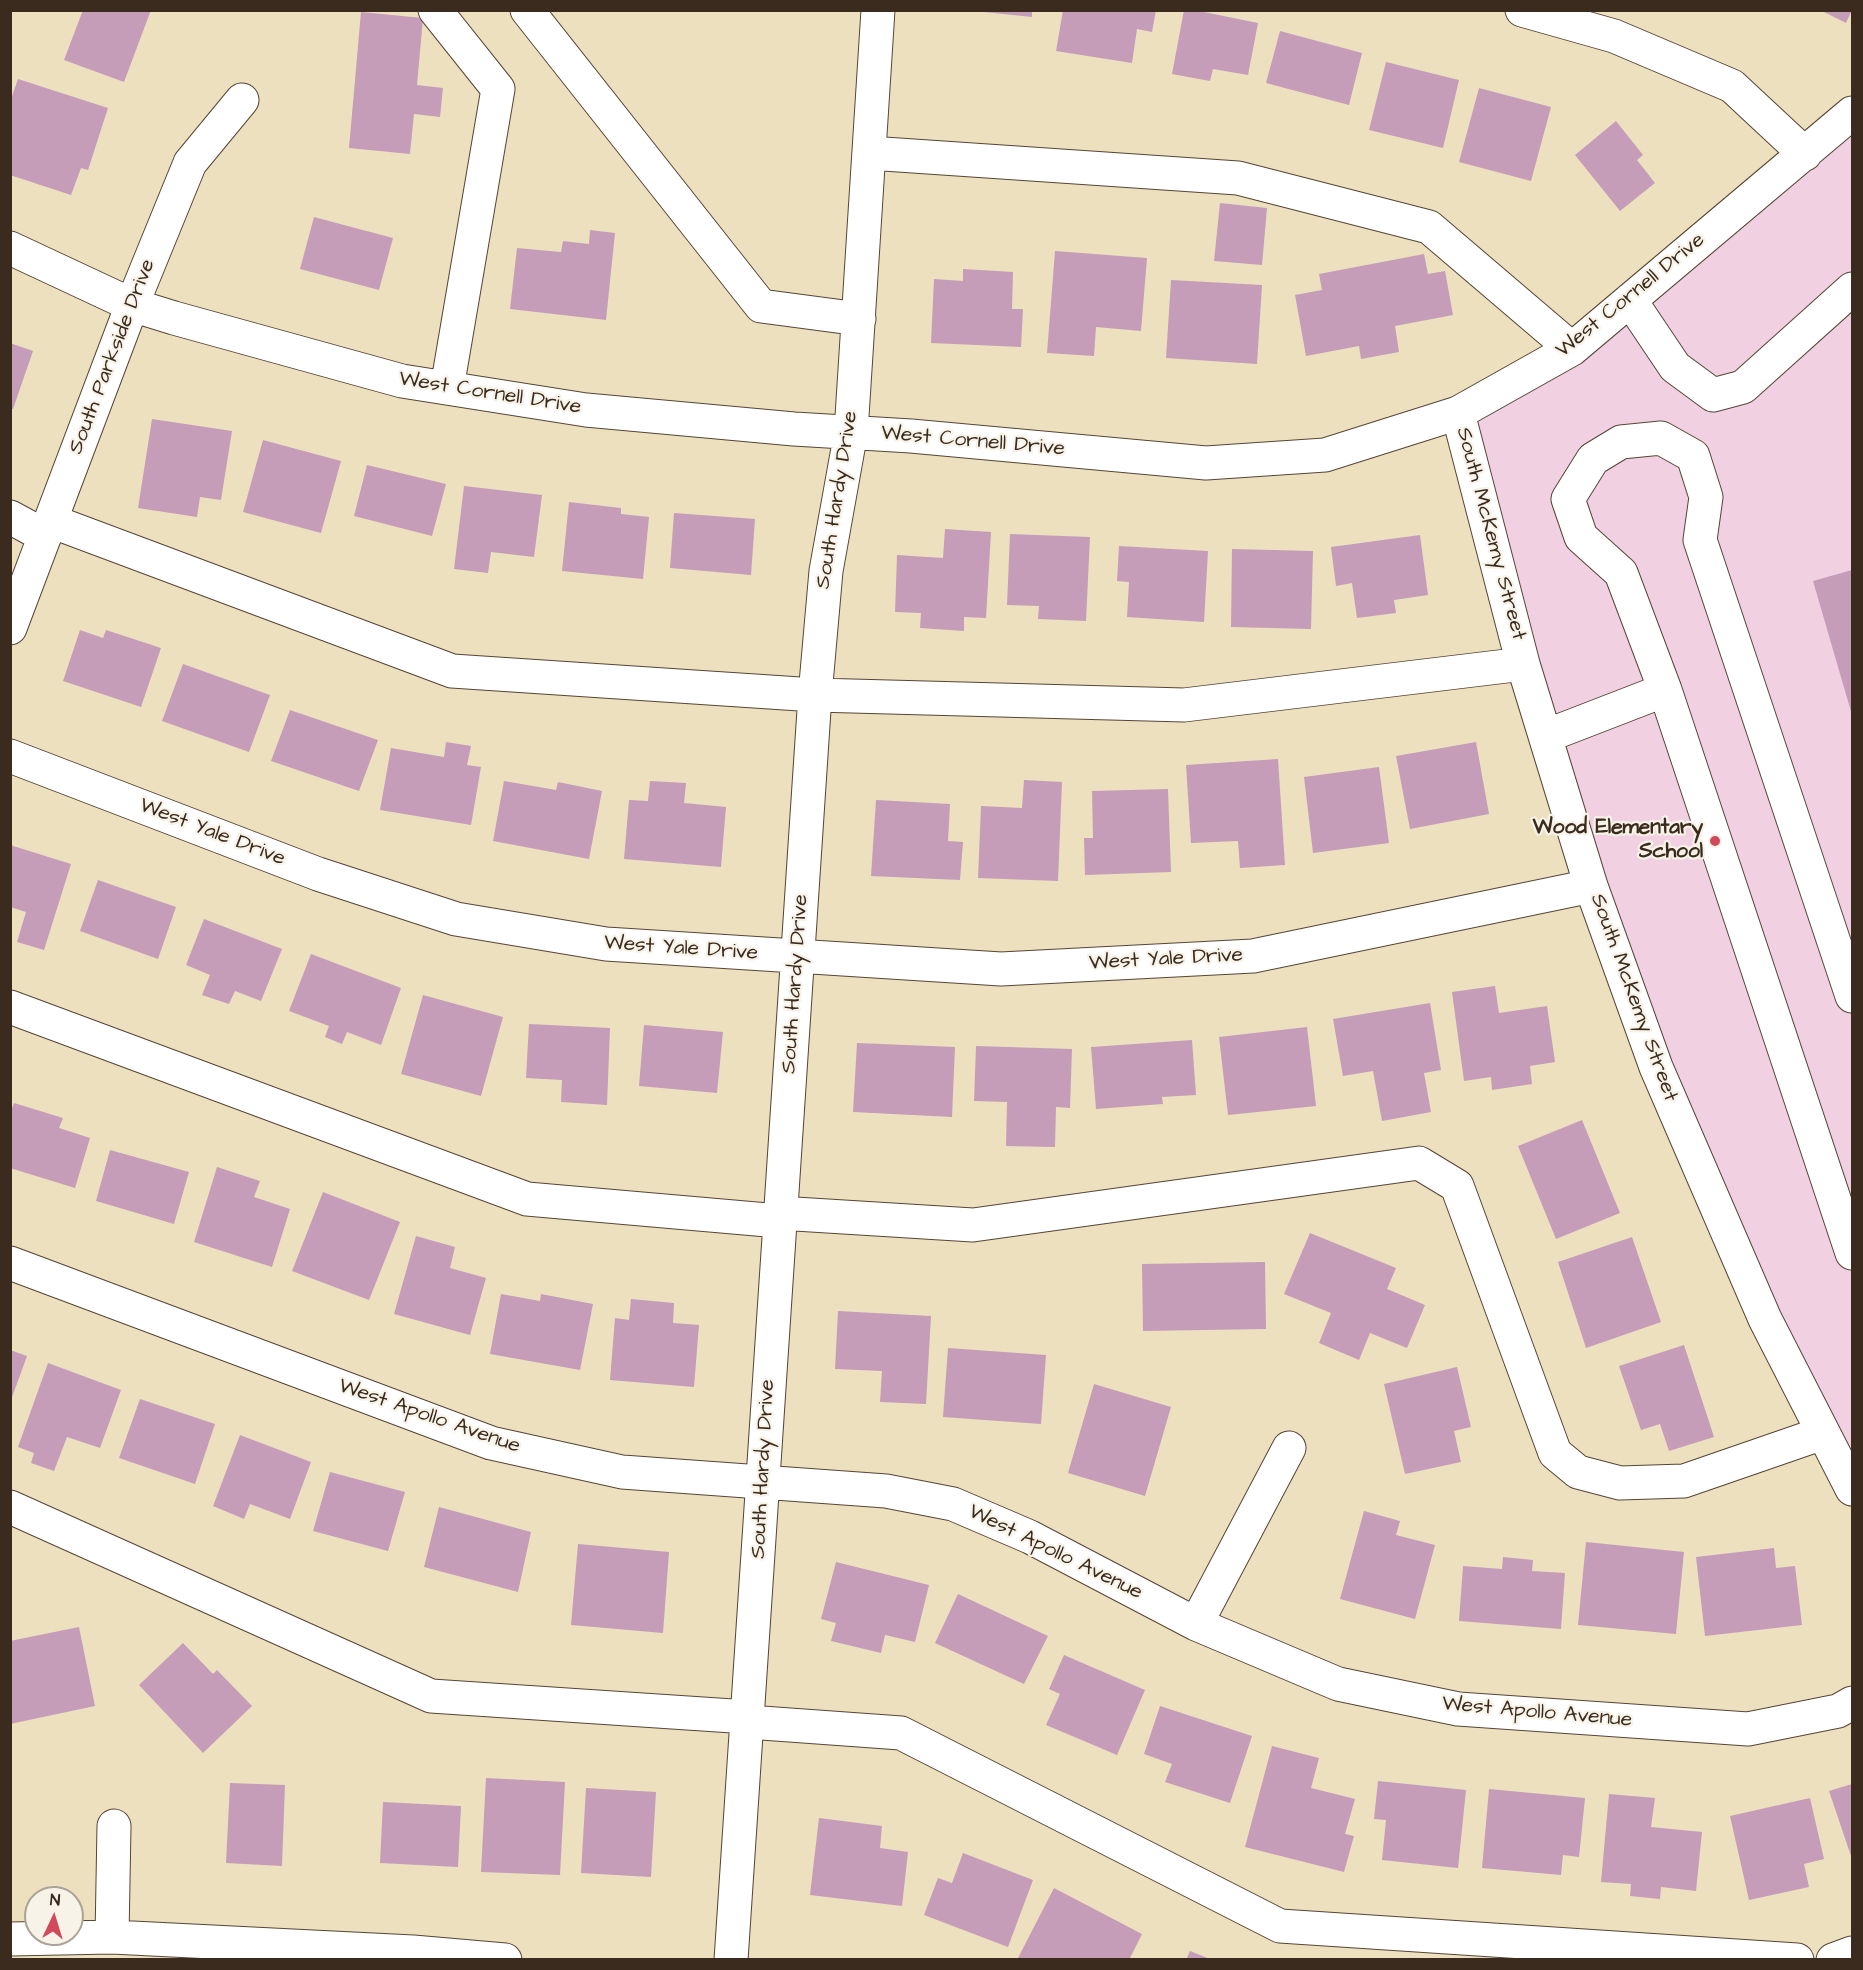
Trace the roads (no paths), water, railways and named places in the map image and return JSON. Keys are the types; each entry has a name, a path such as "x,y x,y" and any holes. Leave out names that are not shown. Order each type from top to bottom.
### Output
{"street":[{"path":"435,10 498,89 447,388"},
{"path":"527,10 760,306 859,319"},
{"name":"South Hardy Drive","path":"731,1959 815,695 826,571 851,432 878,10"},
{"path":"1522,10 1614,36 1732,86 1805,154"},
{"name":"South Parkside Drive","path":"10,628 132,306 190,163 242,100"},
{"name":"West Cornell Drive","path":"10,248 132,306 402,381 586,411 1206,463 1325,455 1458,413 1572,349 1852,113"},
{"path":"869,153 1238,178 1429,227 1572,349"},
{"path":"1630,300 1675,367 1713,394 1743,387 1852,288"},
{"name":"South McKemy Street","path":"1458,413 1523,664 1591,886 1656,1067 1765,1318 1852,1489"},
{"path":"1852,996 1700,540 1706,497 1693,456 1661,438 1621,442 1593,459 1568,499 1581,537 1621,573 1665,690 1852,1253"},
{"path":"10,517 452,671 815,695 1184,705 1523,664"},
{"path":"1546,736 1665,690"},
{"name":"West Yale Drive","path":"10,756 318,874 456,919 606,944 1001,969 1254,956 1591,886"},
{"path":"10,1007 527,1199 779,1217 974,1225 1419,1163 1457,1186 1555,1453 1578,1472 1620,1483 1684,1481 1823,1433"},
{"name":"West Apollo Avenue","path":"10,1263 491,1443 622,1472 886,1491 954,1504 1030,1537 1196,1624 1338,1684 1458,1709 1748,1730 1838,1711 1852,1703"},
{"path":"1196,1624 1289,1448"},
{"path":"10,1507 430,1696 901,1733 1280,1926 1797,1959"},
{"path":"112,1937 114,1826"},
{"path":"10,1939 112,1937 413,1956 505,1959"},
{"path":"1833,1959 1852,1953"}],"place":[{"name":"Wood Elementary School","path":"1715,841"}]}
